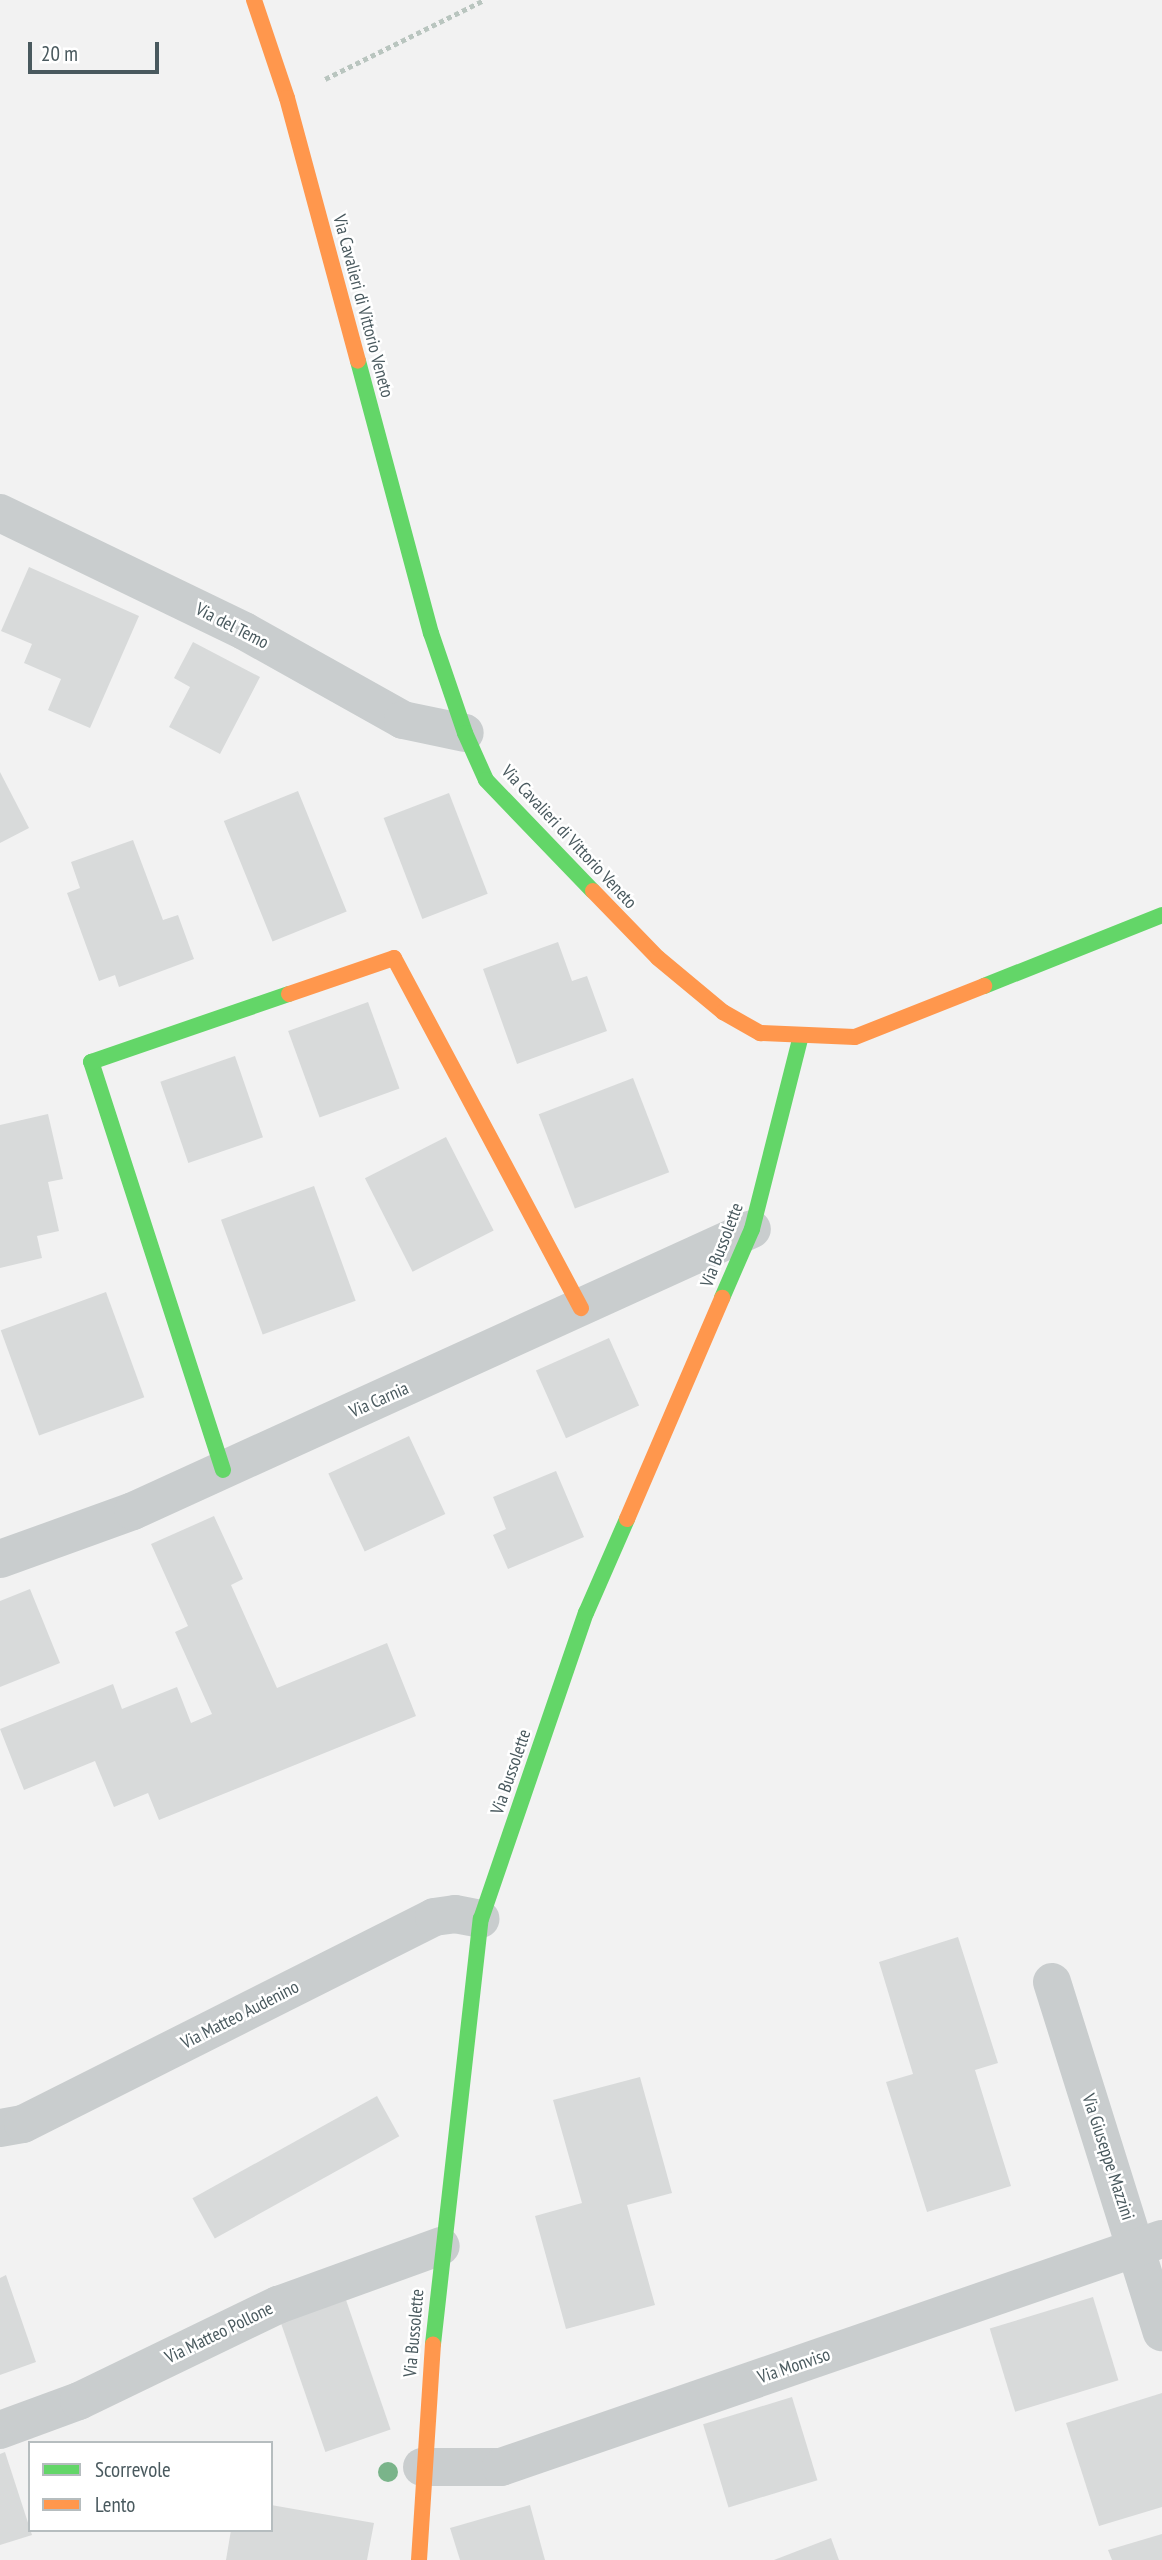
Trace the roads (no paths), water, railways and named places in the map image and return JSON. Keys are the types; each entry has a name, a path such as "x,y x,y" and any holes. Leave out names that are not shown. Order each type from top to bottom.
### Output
{"street":[{"name":"Via Cavalieri di Vittorio Veneto","path":"254,0 287,98 432,633 465,733 486,780 658,958 723,1012 761,1033 855,1037 1162,915"},
{"name":"Via del Temo","path":"0,513 244,631 402,720 465,733"},
{"path":"223,1470 91,1062 394,958 581,1308"},
{"name":"Via Bussolette","path":"419,2560 422,2467 441,2246 481,1919 586,1613 752,1229 801,1035"},
{"name":"Via Carnia","path":"0,1559 133,1511 752,1229"},
{"name":"Via Matteo Audenino","path":"0,2128 23,2124 434,1917 455,1914 481,1919"},
{"name":"Via Giuseppe Mazzini","path":"1052,1982 1150,2243 1162,2332"},
{"name":"Via Monviso","path":"422,2467 502,2467 1150,2243"},
{"name":"Via Matteo Pollone","path":"0,2430 79,2401 278,2305 441,2246"}]}
